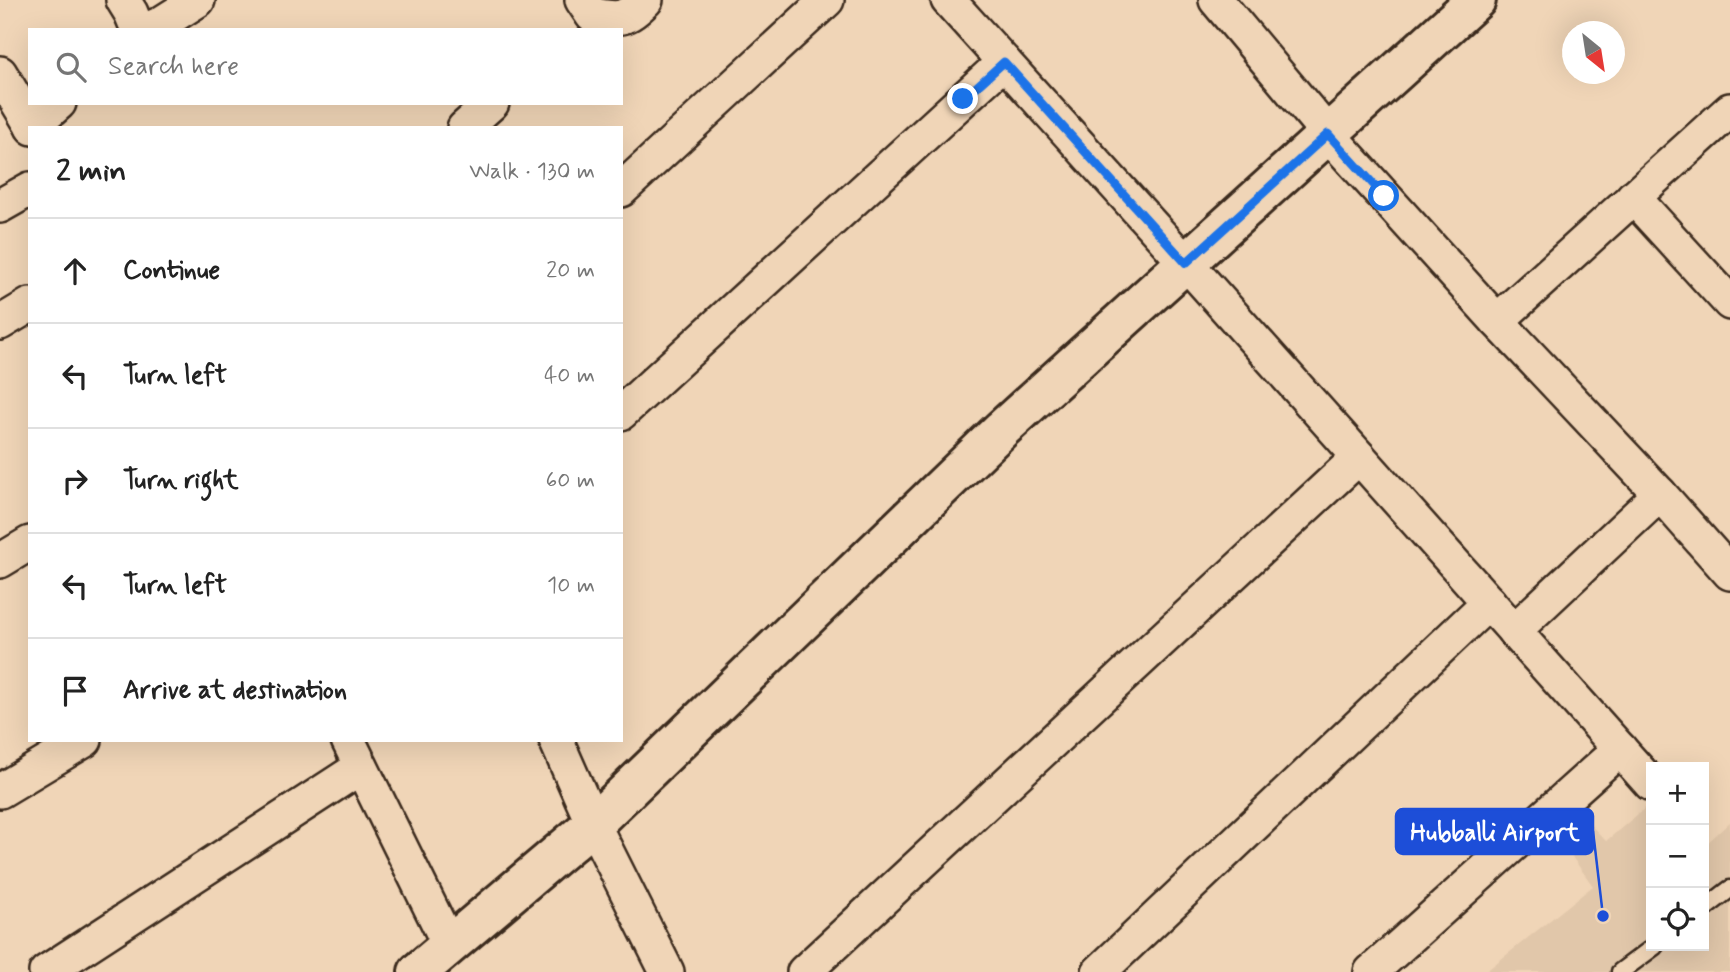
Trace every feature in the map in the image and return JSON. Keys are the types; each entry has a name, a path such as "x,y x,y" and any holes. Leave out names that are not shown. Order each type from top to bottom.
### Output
{"main road":[{"path":"418,972 593,824 1002,429 1476,0"}],"street":[{"path":"123,0 137,28"},
{"path":"151,28 198,0"},
{"path":"583,15 613,19 633,13 646,0"},
{"path":"623,188 827,0"},
{"path":"948,0 1646,778"},
{"path":"1216,0 1328,134 1730,573"},
{"path":"623,411 1004,62"},
{"path":"0,73 32,126"},
{"path":"34,126 57,105"},
{"path":"466,126 490,105"},
{"path":"1497,321 1730,110"},
{"path":"0,206 28,190"},
{"path":"1633,197 1730,303"},
{"path":"0,323 28,306"},
{"path":"804,972 1359,457"},
{"path":"1514,631 1660,494"},
{"path":"0,561 28,544"},
{"path":"1099,972 1489,602"},
{"path":"0,791 82,742"},
{"path":"557,742 593,824 667,972"},
{"path":"1371,972 1620,749"},
{"path":"46,972 354,754 449,946"}],"lane":[{"path":"1709,905 1730,889"},
{"path":"1619,972 1648,951"}],"shaded area":[{"path":"1646,807 1646,951 1709,951 1709,841 1730,822 1730,972 1485,972 1593,886 1562,843 1584,818 1606,841"}],"place":[{"name":"Hubballi Airport","path":"1603,916"}],"route":[{"path":"963,99 1004,62 1186,263 1328,134 1384,196"}]}
